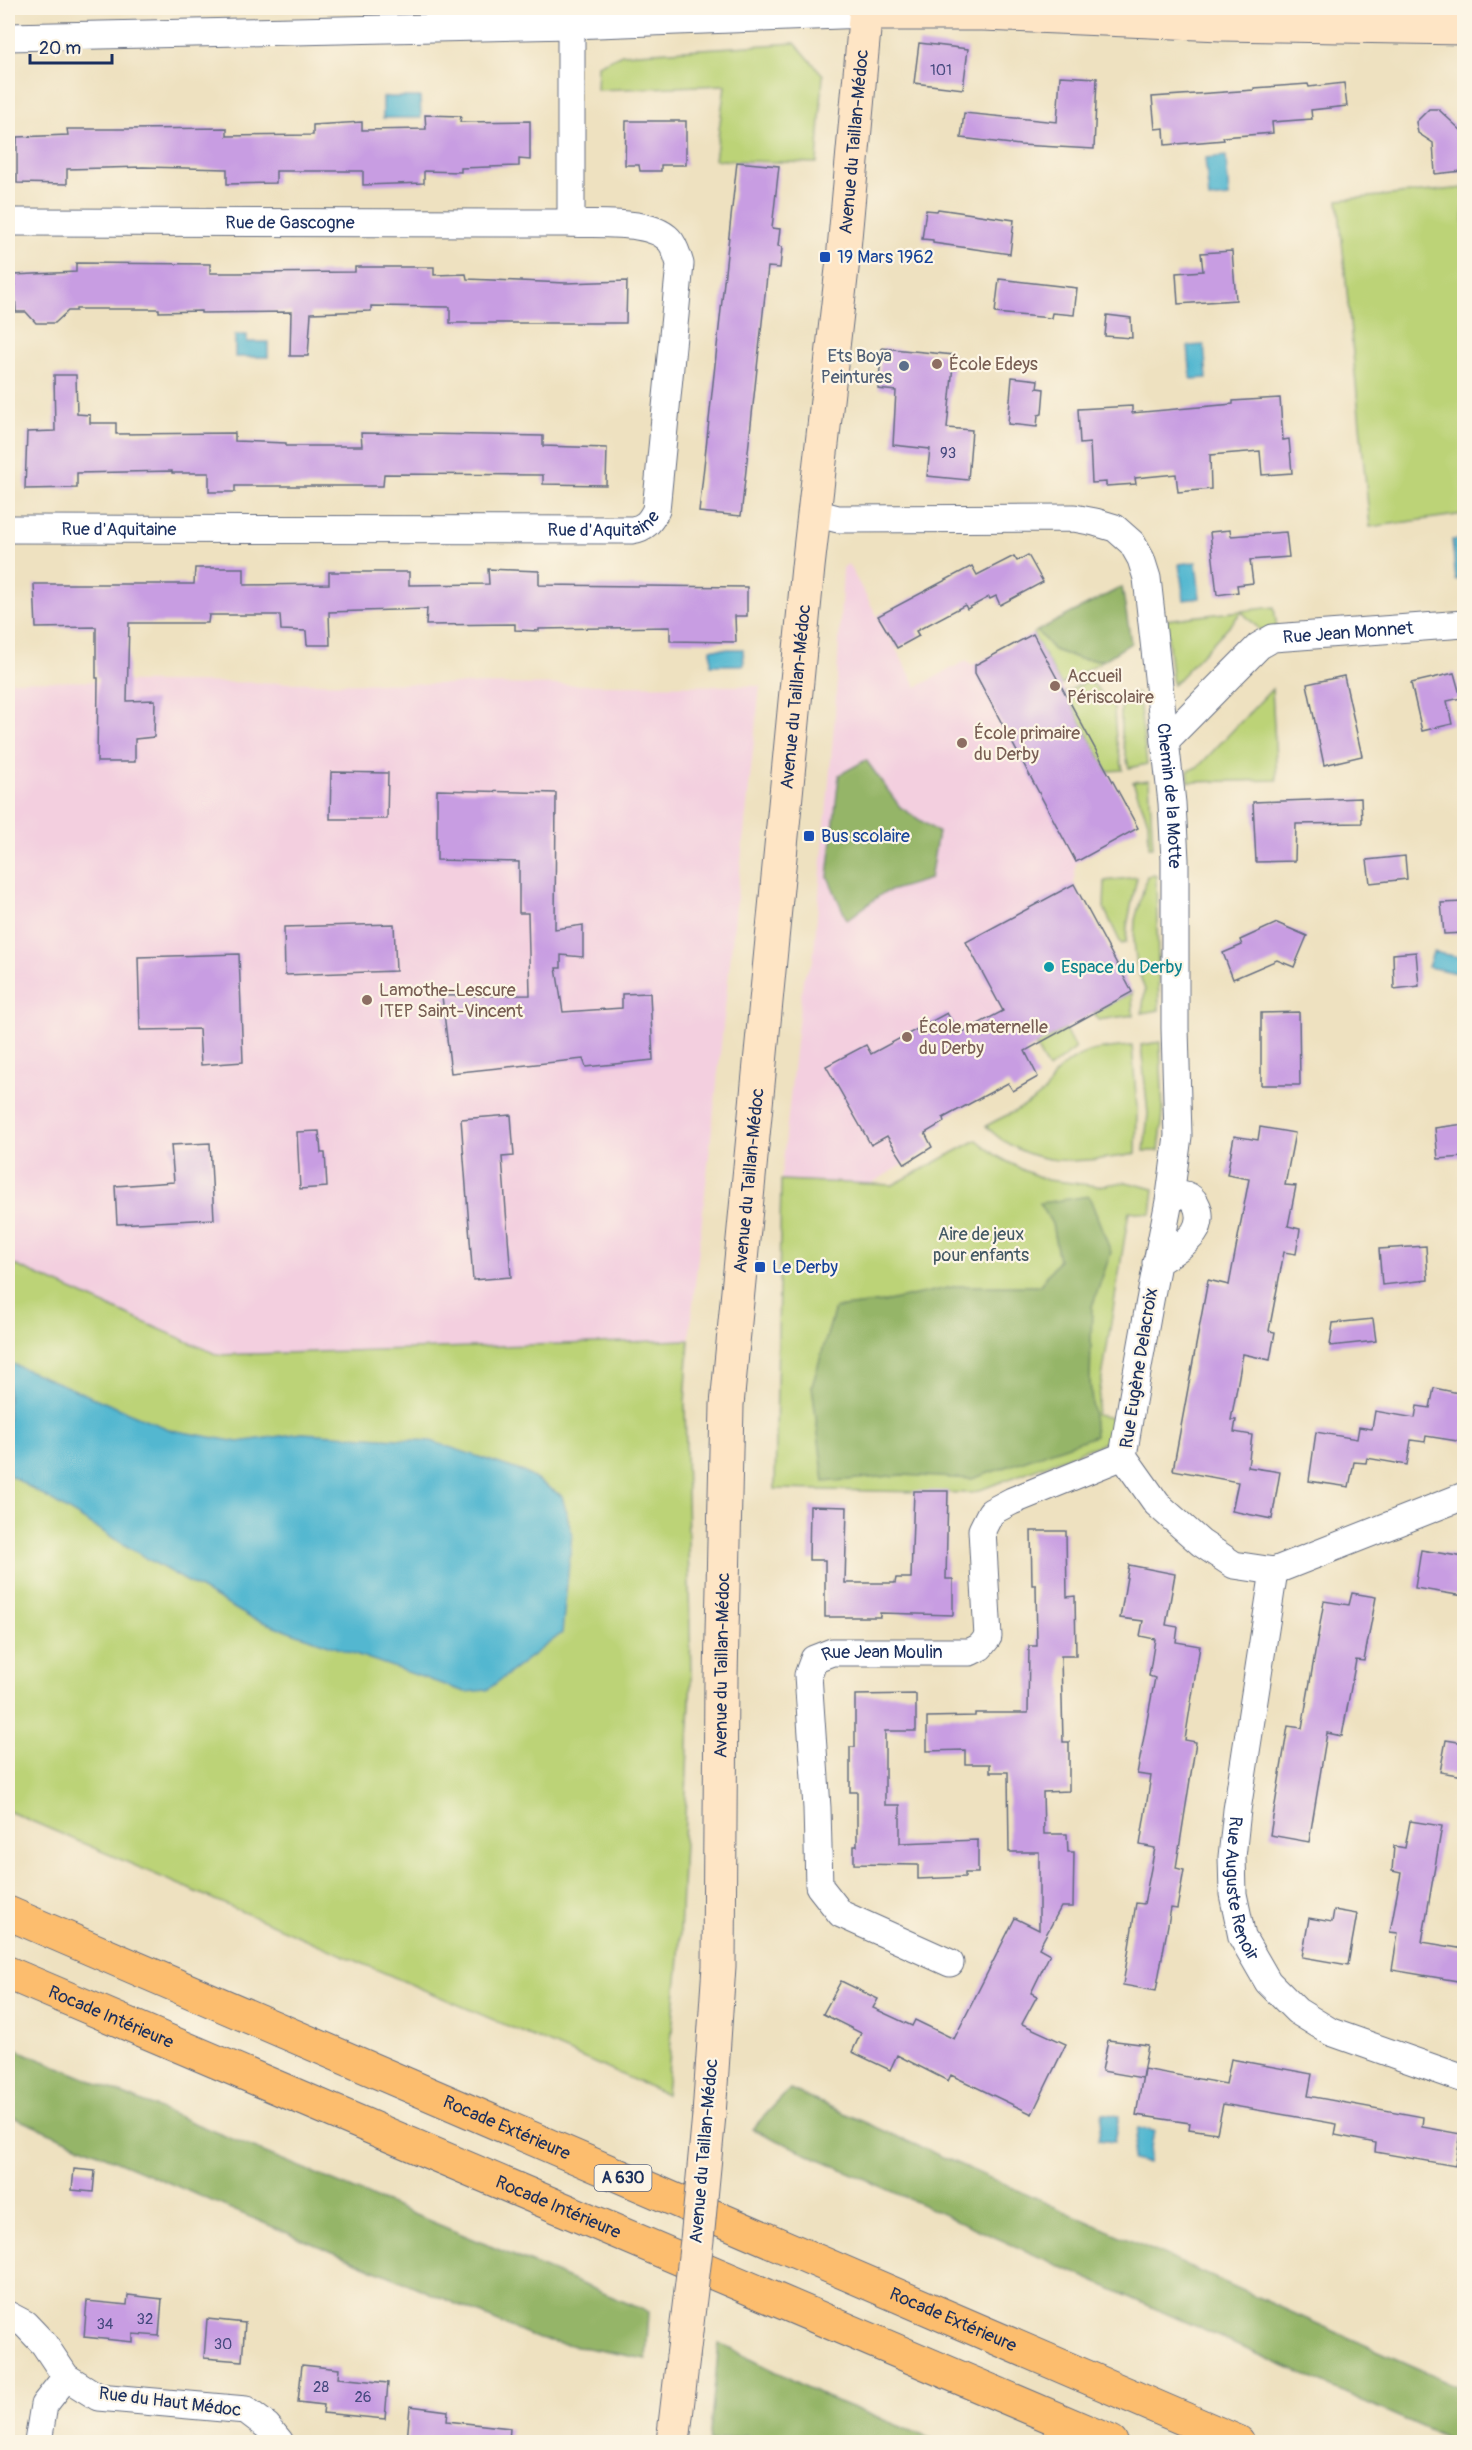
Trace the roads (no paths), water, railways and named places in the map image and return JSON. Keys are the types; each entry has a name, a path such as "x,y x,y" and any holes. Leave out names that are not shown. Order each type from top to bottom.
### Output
{"highway":[{"name":"Rocade Extérieure","path":"8,1913 1238,2442"},
{"name":"Rocade Intérieure","path":"8,1973 1111,2442"}],"street":[{"path":"8,37 571,25 866,11 1211,24 1464,28"},
{"name":"Avenue du Taillan-Médoc","path":"673,2442 697,2240 709,2115 719,1966 721,1678 727,1405 815,513 854,160 866,11"},
{"path":"571,25 571,223"},
{"name":"Rue de Gascogne","path":"8,222 571,223"},
{"name":"Rue d'Aquitaine","path":"8,530 640,529 647,524 656,510 680,264 672,243 661,233 648,227 571,223"},
{"name":"Chemin de la Motte","path":"815,513 838,519 1074,518 1115,528 1132,543 1141,559 1146,578 1166,741 1175,860 1175,1028 1178,1136 1170,1196"},
{"name":"Rue Jean Monnet","path":"1166,741 1259,646 1273,638 1464,624"},
{"name":"Rue Eugène Delacroix","path":"1170,1196 1176,1193 1192,1198 1198,1208 1200,1219 1196,1231 1186,1243 1156,1263 1123,1455 1157,1504 1201,1543 1234,1565 1274,1571"},
{"name":"Rue Jean Moulin","path":"950,1963 841,1914 819,1886 817,1808 808,1675 814,1659 832,1652 970,1652 980,1647 988,1637 982,1530 991,1512 1123,1455"},
{"path":"1274,1571 1464,1496"},
{"name":"Rue Auguste Renoir","path":"1274,1571 1237,1810 1232,1857 1233,1894 1242,1937 1268,1982 1297,2011 1331,2032 1464,2079"},
{"name":"Rue du Haut Médoc","path":"8,2315 25,2324 44,2344 66,2377 98,2397 246,2410 267,2426 280,2442"},
{"path":"38,2442 44,2405 66,2377"}],"water":[{"path":"383,97 420,97 421,118 383,118"},
{"path":"1226,156 1229,197 1209,199 1205,158"},
{"path":"235,335 247,335 247,342 268,342 268,357 235,357"},
{"path":"1204,345 1207,378 1191,379 1188,346"},
{"path":"1464,539 1464,579 1456,580 1452,540"},
{"path":"1196,562 1200,598 1184,600 1179,564"},
{"path":"711,649 743,649 744,665 711,665"},
{"path":"1433,952 1464,958 1461,974 1428,967"},
{"path":"8,1362 171,1430 238,1442 302,1433 431,1441 524,1472 562,1496 572,1534 562,1633 487,1690 465,1692 251,1618 146,1558 8,1474"},
{"path":"1103,2113 1119,2116 1114,2142 1098,2140"},
{"path":"1138,2128 1154,2131 1148,2163 1132,2160"}],"place":[{"name":"19 Mars 1962","path":"825,257"},
{"name":"École Edeys","path":"937,364"},
{"name":"Ets Boya Peintures","path":"904,366"},
{"name":"Accueil Périscolaire","path":"1055,686"},
{"name":"École primaire du Derby","path":"962,743"},
{"name":"Bus scolaire","path":"809,836"},
{"name":"Espace du Derby","path":"1049,967"},
{"name":"Lamothe-Lescure ITEP Saint-Vincent","path":"367,1000"},
{"name":"École maternelle du Derby","path":"907,1037"},
{"name":"Le Derby","path":"760,1267"}],"park label":[{"name":"Aire de jeux pour enfants","path":"981,1244"}]}
